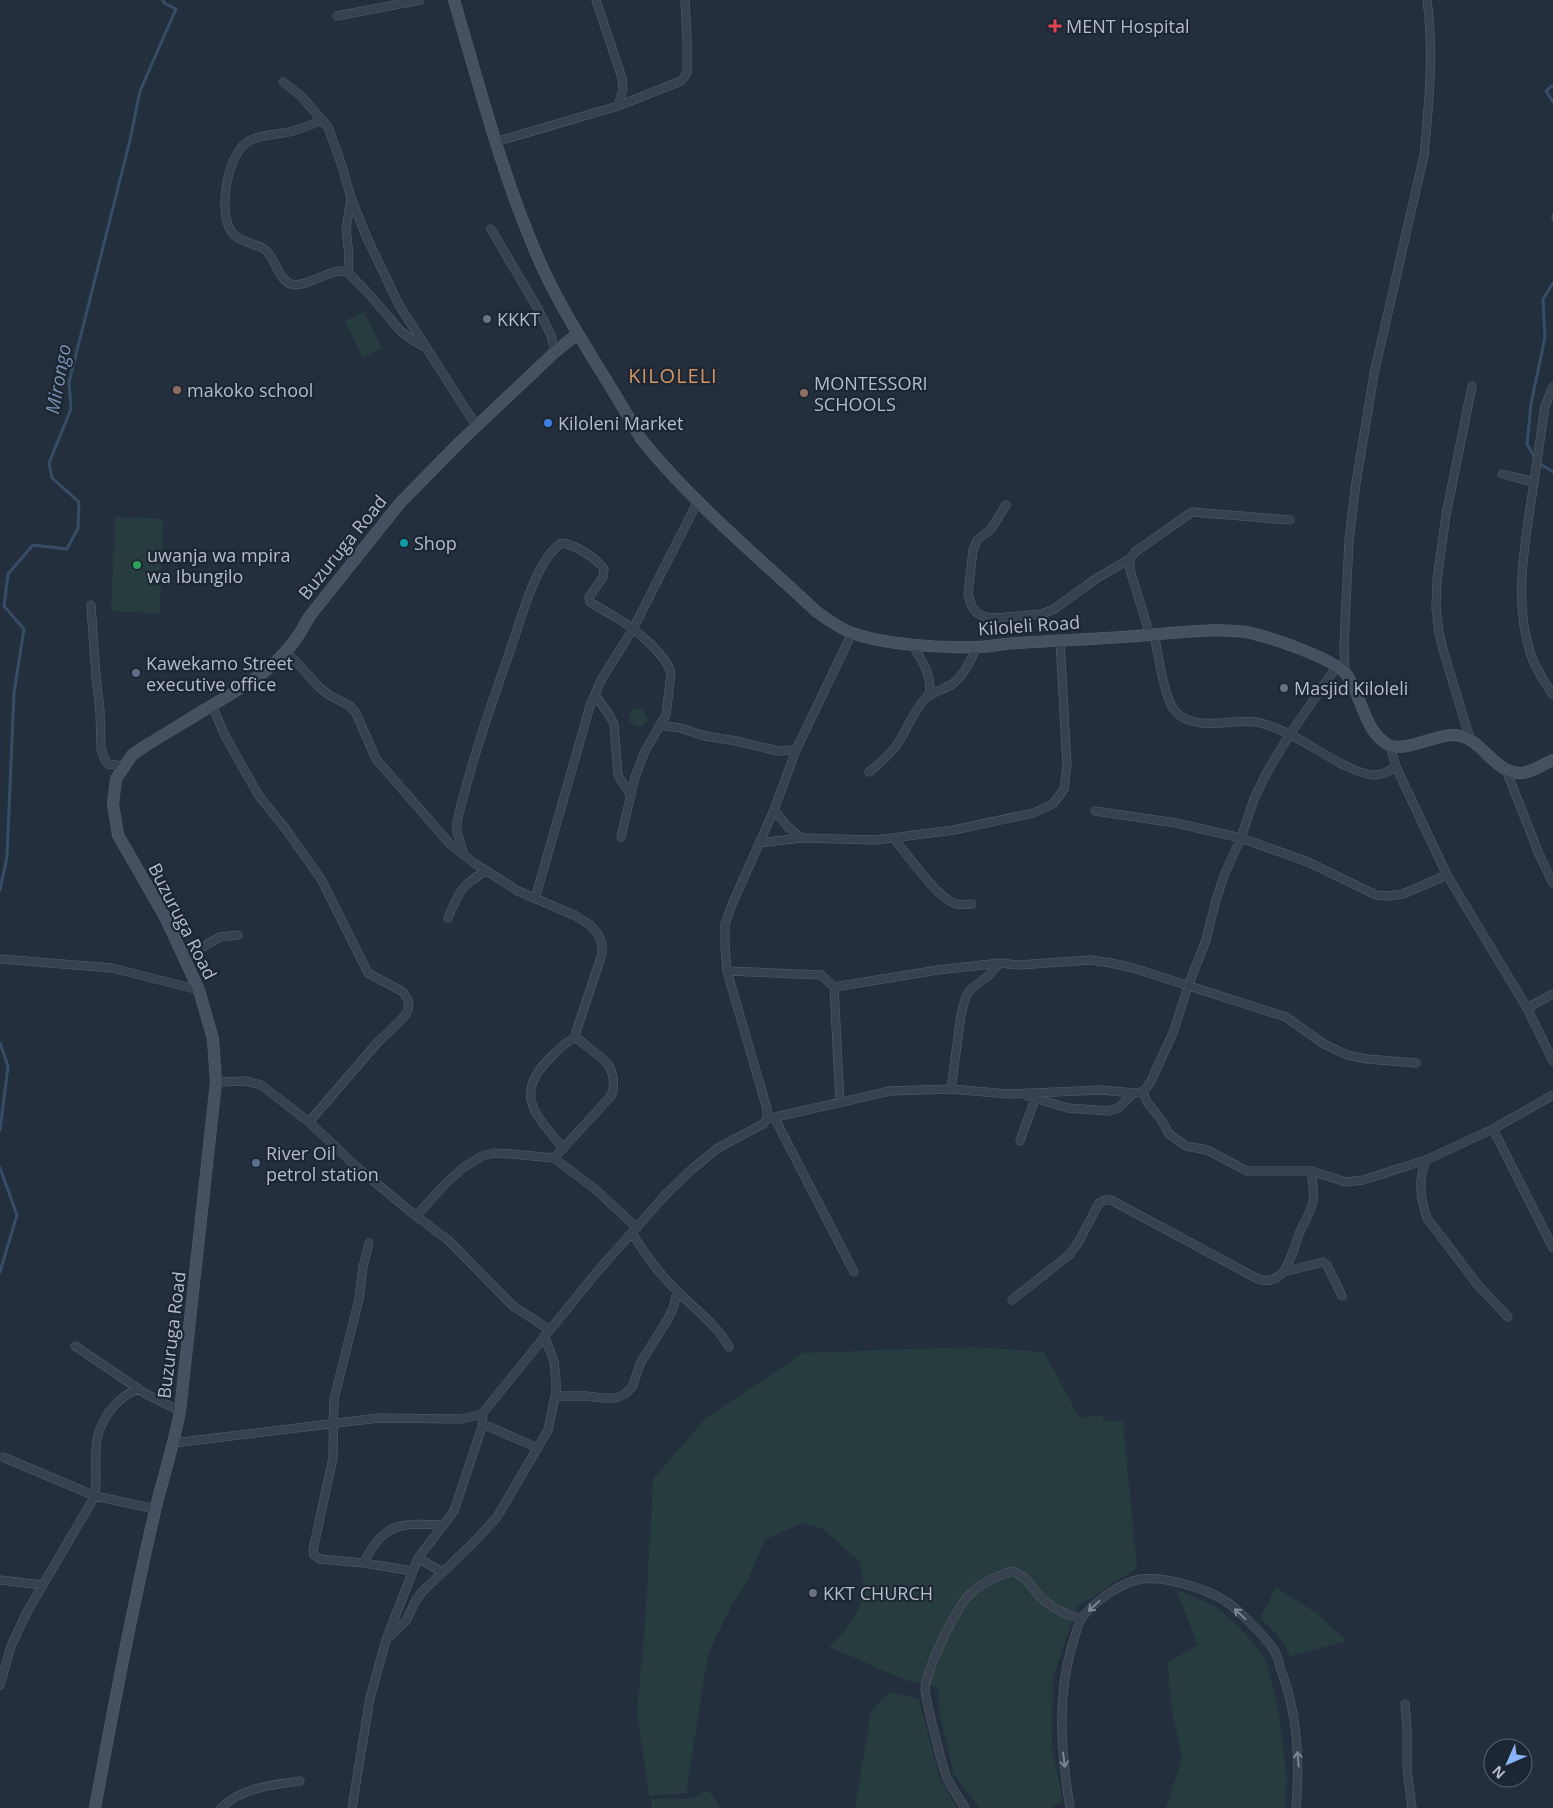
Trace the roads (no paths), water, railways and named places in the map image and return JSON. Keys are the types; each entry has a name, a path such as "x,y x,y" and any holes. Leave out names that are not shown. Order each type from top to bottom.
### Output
{"main road":[{"name":"Kiloleli Road","path":"454,0 495,142 519,210 544,271 577,334 641,439 677,481 817,612 833,624 852,633 881,640 976,647 1206,630 1244,632 1261,635 1296,647 1341,670"},
{"name":"Buzuruga Road","path":"95,1808 155,1509 174,1443 180,1411 216,1082 213,1040 199,990 185,956 165,917 118,835 112,804 116,779 132,755 212,705 235,693 266,671 287,652 302,632 309,617 394,510 461,441 555,352 577,334"},
{"path":"1341,670 1371,726 1380,739 1390,746 1399,746 1455,735 1470,739 1496,764 1506,770 1520,773 1553,760"}],"street":[{"path":"337,16 420,0"},
{"path":"596,0 622,78 623,89 618,106"},
{"path":"495,142 618,106 681,81 687,73 685,0"},
{"path":"174,1443 378,1418 462,1418 482,1414 596,1273 667,1194 691,1170 718,1148 763,1124 770,1118 890,1091 951,1089 983,1093 1022,1094 1101,1090 1134,1093 1142,1092 1150,1083 1173,1033 1188,986 1206,940 1225,873 1242,838 1261,783 1290,734 1341,670 1344,646 1349,540 1356,483 1374,374 1424,156 1431,42 1427,0"},
{"path":"283,82 301,96 328,127 367,238 399,305 477,427"},
{"path":"322,120 293,131 251,140 238,151 230,165 224,207 230,230 240,239 270,254 284,280 289,284 308,283 342,270 348,273 373,297 398,329 425,347"},
{"path":"348,273 349,255 346,230 352,198"},
{"path":"491,229 538,309 551,335 555,352"},
{"path":"1470,739 1444,653 1436,608 1437,580 1446,515 1472,386"},
{"path":"1553,387 1545,406 1534,482 1524,563 1523,612 1531,655 1553,695"},
{"path":"1502,474 1534,482"},
{"path":"535,899 560,817 584,725 601,680 633,629 698,501"},
{"path":"1006,505 992,529 978,540 974,550 968,594 971,605 985,617 996,618 1042,614 1054,609 1097,578 1130,559 1146,544 1192,512 1290,520"},
{"path":"464,855 457,832 457,822 479,738 534,582 542,566 558,545 566,543 601,565 604,569 603,577 589,597 592,604 633,629 660,655 670,668 671,673 666,715 646,751 635,777 621,838"},
{"path":"1130,559 1130,570 1152,635 1167,693 1171,705 1181,716 1205,723 1245,721 1261,723 1290,734 1342,764 1367,774 1384,774 1396,766"},
{"path":"90,605 100,711 101,749 104,760 108,764 123,766"},
{"path":"852,633 796,750 774,810 730,906 725,924 725,945 727,971 770,1118 854,1272"},
{"path":"759,843 801,838 876,840 954,830 1033,813 1053,804 1064,789 1066,766 1060,641"},
{"path":"869,772 896,745 911,719 928,697 930,690 928,673 911,643"},
{"path":"928,697 960,678 976,647"},
{"path":"287,652 319,687 329,695 350,706 356,713 376,759 450,844 518,892 576,916 598,934 602,944 602,954 576,1037"},
{"path":"595,695 614,724 618,775 631,796"},
{"path":"212,705 224,734 258,796 285,828 321,879 368,973 403,992 409,1002 409,1009 405,1015 377,1043 309,1122"},
{"path":"660,725 778,751 796,750"},
{"path":"1390,746 1396,766 1447,875 1527,1008 1553,1061"},
{"path":"1506,770 1538,854 1553,883"},
{"path":"774,810 788,827 801,838"},
{"path":"1095,811 1176,823 1242,838 1308,862 1376,895 1402,894 1447,875"},
{"path":"893,838 934,889 946,899 957,904 972,904"},
{"path":"448,918 462,889 471,879 486,871"},
{"path":"185,956 220,937 238,935"},
{"path":"4,959 112,968 199,990"},
{"path":"834,987 938,970 1000,963 1018,965 1090,960 1133,968 1286,1017 1324,1044 1347,1055 1367,1059 1416,1063"},
{"path":"951,1089 961,1015 966,996 972,988 988,976 1000,963"},
{"path":"727,971 821,975 828,979 834,987 840,1102"},
{"path":"1527,1008 1553,994"},
{"path":"563,1148 538,1117 532,1106 530,1092 540,1068 563,1045 576,1037"},
{"path":"554,1158 611,1096 614,1090 609,1066 576,1037"},
{"path":"216,1082 256,1082 309,1122 359,1170 448,1240 514,1306 550,1330"},
{"path":"1142,1092 1170,1134 1186,1146 1207,1150 1246,1171 1312,1172 1346,1182 1363,1180 1426,1160 1493,1129 1553,1095"},
{"path":"1022,1094 1068,1108 1108,1111 1118,1108 1134,1093"},
{"path":"1020,1141 1036,1099"},
{"path":"1493,1129 1553,1248"},
{"path":"416,1216 446,1183 463,1168 482,1156 494,1153 554,1158 595,1189 635,1230 655,1267 717,1331 729,1348"},
{"path":"1426,1160 1420,1184 1427,1218 1476,1284 1508,1318"},
{"path":"1283,1272 1292,1256 1310,1212 1313,1200 1312,1172"},
{"path":"1012,1300 1069,1255 1078,1243 1099,1203 1105,1200 1111,1200 1265,1281 1271,1280 1283,1272 1323,1262 1330,1270 1342,1296"},
{"path":"369,1243 363,1267 361,1291 334,1399 333,1458 313,1550 314,1555 320,1559 412,1570"},
{"path":"555,1396 616,1398 625,1394 632,1387 641,1362 668,1319 674,1306 677,1291"},
{"path":"386,1640 406,1621 416,1600 497,1517 548,1430 555,1396 556,1380 554,1361 544,1336"},
{"path":"74,1346 139,1389 180,1411"},
{"path":"0,1683 11,1646 27,1612 95,1496 97,1478 96,1449 98,1435 105,1419 123,1397 139,1389"},
{"path":"352,1808 370,1698 386,1640 418,1558 454,1511 483,1424 482,1414"},
{"path":"483,1424 538,1448"},
{"path":"3,1457 95,1496 155,1509"},
{"path":"364,1563 376,1540 392,1528 418,1524 444,1525"},
{"path":"418,1558 442,1572"},
{"path":"965,1808 946,1777 925,1689 932,1665 943,1639 958,1612 969,1595 998,1575 1012,1571 1025,1578 1040,1597 1054,1608 1081,1618"},
{"path":"1070,1808 1062,1754 1063,1686 1069,1655 1081,1618 1107,1594 1123,1584 1142,1579 1168,1580 1203,1590 1225,1600 1256,1629 1275,1652 1288,1686 1295,1729 1299,1771 1296,1808"},
{"path":"0,1580 42,1585"},
{"path":"1405,1704 1407,1728 1406,1770 1412,1808"},
{"path":"221,1808 238,1795 262,1787 300,1781"}],"waterway":[{"name":"Mirongo","path":"0,890 7,857 14,693 24,629 4,606 8,574 33,545 67,549 78,528 79,502 52,478 49,463 71,409 69,382 130,140 140,91 176,9 164,3 163,0"},
{"path":"1553,85 1546,91 1553,102"},
{"path":"1553,215 1553,220"},
{"path":"1553,283 1543,299 1545,337 1531,404 1527,444 1537,462 1553,472"},
{"name":"Mirongo","path":"0,1043 8,1066 0,1130"},
{"name":"Mirongo","path":"0,1168 17,1215 0,1272"}],"place":[{"name":"MENT Hospital","path":"1055,26"},
{"name":"KKKT","path":"487,319"},
{"name":"makoko school","path":"177,390"},
{"name":"MONTESSORI SCHOOLS","path":"804,393"},
{"name":"Kiloleni Market","path":"548,423"},
{"name":"Shop","path":"404,543"},
{"name":"uwanja wa mpira wa Ibungilo","path":"137,565"},
{"name":"Kawekamo Street executive office","path":"136,673"},
{"name":"Masjid Kiloleli","path":"1284,688"},
{"name":"River Oil petrol station","path":"256,1163"},
{"name":"KKT CHURCH","path":"813,1593"}],"district":[{"name":"KILOLELI","path":"673,375"}]}
